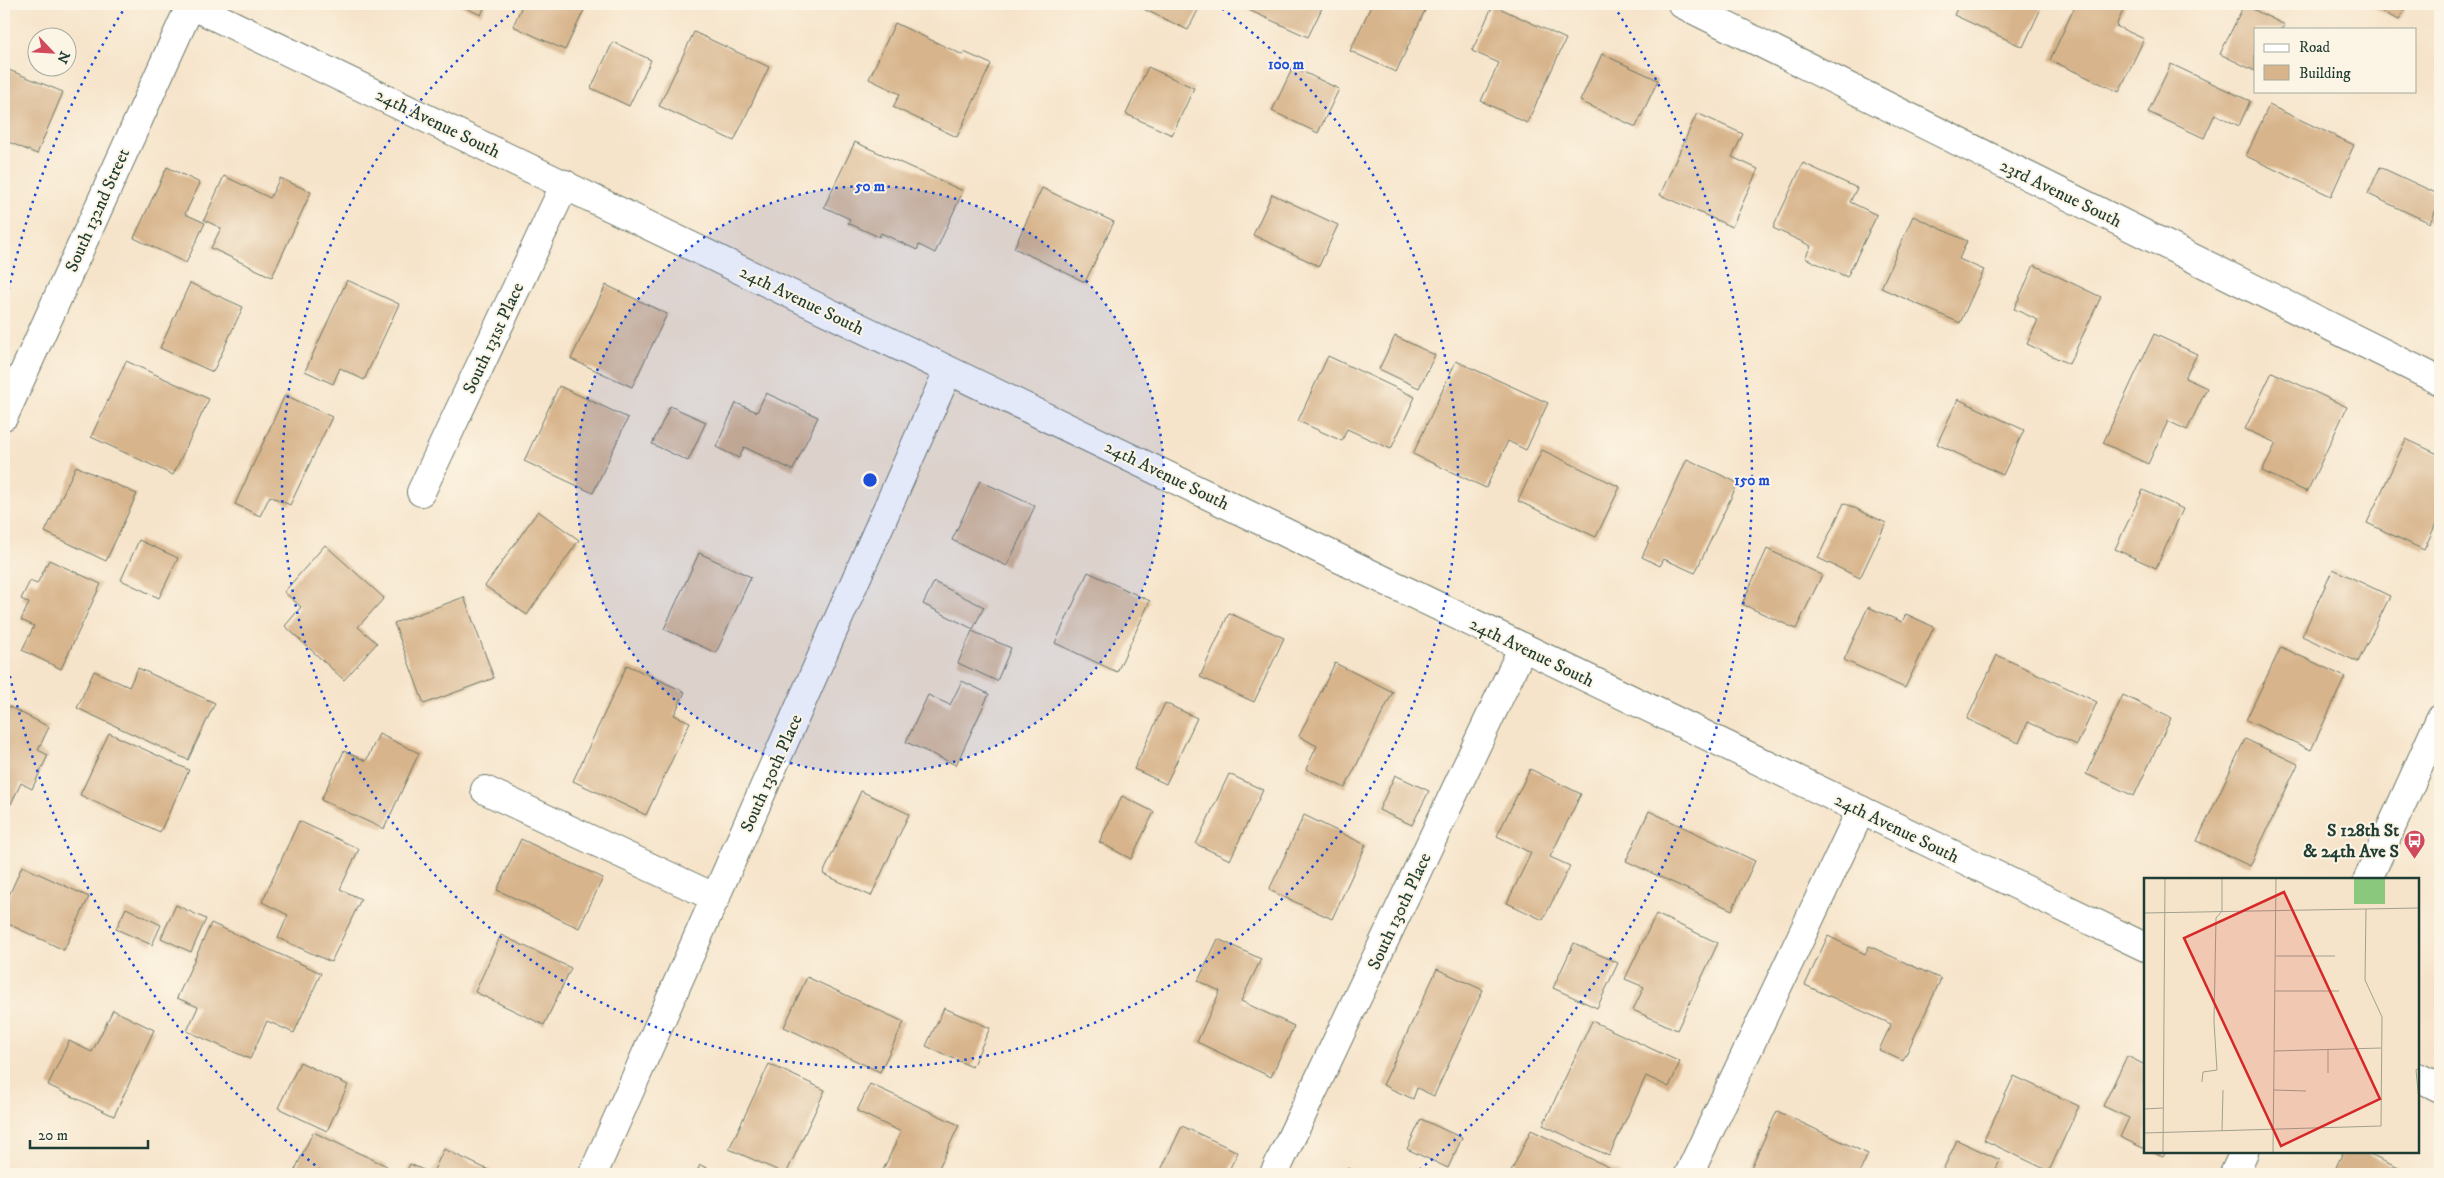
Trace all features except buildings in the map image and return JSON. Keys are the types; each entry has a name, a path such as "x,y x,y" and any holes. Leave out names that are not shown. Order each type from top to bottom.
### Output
{"street":[{"name":"24th Avenue South","path":"190,4 566,184 948,371 1011,398 2144,947"},
{"name":"South 132nd Street","path":"4,416 190,4"},
{"name":"23rd Avenue South","path":"1682,4 2440,381"},
{"name":"South 131st Place","path":"421,492 566,184"},
{"name":"South 130th Place","path":"594,1174 948,371"},
{"name":"South 130th Place","path":"1274,1174 1523,647"},
{"path":"2368,878 2440,719"},
{"path":"485,790 716,898"},
{"path":"1689,1174 1860,810"},
{"path":"2419,1078 2440,1088"},
{"path":"2234,1174 2244,1153"}],"place":[{"name":"S 128th St & 24th Ave S","path":"2415,859"}]}
